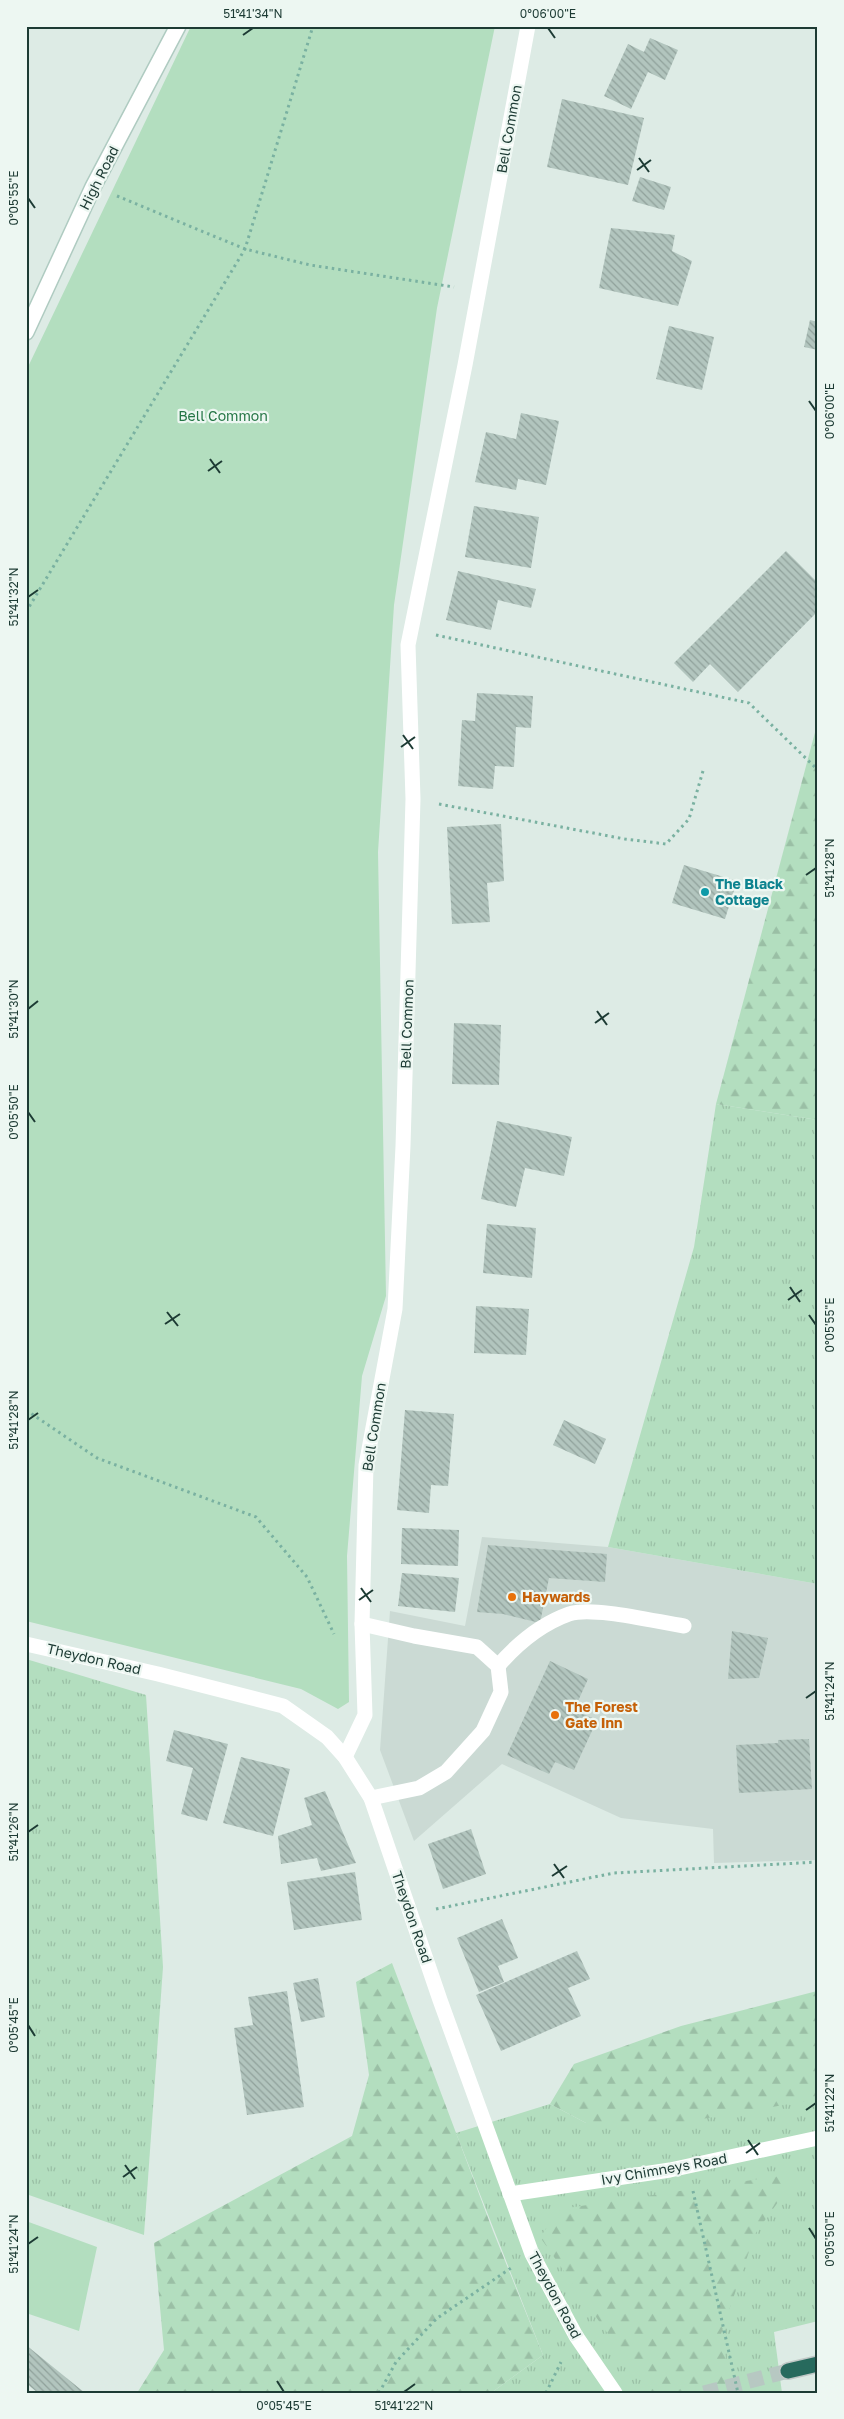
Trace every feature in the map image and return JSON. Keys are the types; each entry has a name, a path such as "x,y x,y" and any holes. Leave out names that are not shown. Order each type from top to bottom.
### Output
{"highway":[{"path":"788,2371 818,2364"}],"street":[{"name":"Bell Common","path":"345,1757 365,1715 362,1624 366,1465 395,1309 403,1146 413,799 408,645 479,291 528,26"},
{"name":"High Road","path":"26,332 93,187 177,27"},
{"path":"498,1666 516,1644 570,1614 591,1612 684,1626"},
{"path":"362,1624 424,1638 477,1647 498,1666 501,1692 483,1731 446,1772 419,1788 371,1798"},
{"name":"Theydon Road","path":"26,1644 158,1674 283,1706 327,1737 345,1757 371,1798 532,2254 576,2336 614,2393"},
{"name":"Ivy Chimneys Road","path":"510,2194 688,2166 818,2138"}],"path":[{"path":"26,612 245,249 313,26"},
{"path":"93,187 245,249 310,265 479,291"},
{"path":"411,630 749,704 818,770"},
{"path":"413,799 625,839 666,844 689,819 703,770"},
{"path":"26,1410 97,1458 256,1518 307,1576 336,1637"},
{"path":"411,1915 614,1873 818,1862"},
{"path":"688,2166 738,2393"},
{"path":"379,2393 396,2362 436,2319 532,2254"}],"shaded area":[{"path":"482,1537 608,1547 818,1584 818,1860 714,1863 713,1829 621,1818 502,1764 414,1841 380,1750 390,1611 465,1626"}],"green space":[{"name":"Bell Common","path":"191,26 495,26 437,308 394,605 378,852 386,1296 362,1376 347,1556 349,1702 338,1709 301,1689 26,1621 26,371"},
{"path":"818,721 818,1120 716,1104"},
{"path":"716,1104 818,1120 818,1584 608,1547 694,1247"},
{"path":"26,1659 146,1695 163,1967 144,2235 26,2194"},
{"path":"815,1879 818,1879 818,2099 662,2126 586,2123 550,2104 574,2064 681,2026 817,1991"},
{"path":"392,1963 493,2231 543,2355 491,2393 137,2393 164,2350 154,2243 352,2136 369,2075 356,1982"},
{"path":"818,2094 818,2321 774,2332 782,2393 491,2393 543,2355 456,2133 550,2104 586,2123"},
{"path":"799,2173 755,2234 721,2334 733,2393 653,2393 622,2354 540,2237 561,2209"},
{"path":"26,2221 97,2247 79,2331 26,2313"}],"building":[{"path":"650,38 678,50 665,80 648,72 631,109 604,96 628,44 644,52"},
{"path":"562,99 644,118 628,185 547,167"},
{"path":"640,177 671,187 664,210 632,201"},
{"path":"611,228 675,235 672,251 692,261 678,306 599,288"},
{"path":"810,320 818,322 818,350 804,347"},
{"path":"669,326 714,337 702,390 656,379"},
{"path":"521,413 559,421 546,485 518,479 516,490 475,482 486,432 516,439"},
{"path":"474,506 539,517 531,568 465,557"},
{"path":"786,551 818,583 818,611 738,692 710,664 693,682 674,663"},
{"path":"458,571 536,589 531,608 498,600 491,630 446,620"},
{"path":"477,693 533,696 531,728 516,727 514,767 495,766 493,789 458,786 462,720 475,721"},
{"path":"501,824 504,881 487,883 490,922 452,924 447,827"},
{"name":"The Black Cottage","path":"684,865 737,881 725,919 672,903"},
{"path":"454,1023 501,1025 499,1085 452,1084"},
{"path":"497,1121 572,1137 564,1176 525,1168 516,1207 481,1199"},
{"path":"487,1224 536,1228 532,1278 483,1273"},
{"path":"476,1306 529,1309 526,1355 474,1353"},
{"path":"405,1410 454,1414 448,1486 431,1485 429,1513 397,1510"},
{"path":"564,1420 606,1439 595,1464 553,1445"},
{"path":"402,1528 459,1530 458,1566 401,1564"},
{"name":"Haywards","path":"488,1545 607,1554 605,1582 549,1578 540,1623 503,1614 477,1612"},
{"path":"402,1573 459,1578 455,1612 398,1606"},
{"path":"732,1631 768,1638 759,1678 728,1679"},
{"name":"The Forest Gate Inn","path":"550,1661 588,1679 574,1710 597,1720 574,1770 555,1762 549,1774 507,1755"},
{"path":"174,1730 228,1744 207,1821 181,1814 193,1768 166,1761"},
{"path":"809,1739 812,1789 739,1793 736,1745 778,1743 778,1740"},
{"path":"241,1757 290,1769 273,1836 223,1823"},
{"path":"325,1791 356,1863 321,1871 317,1858 281,1864 278,1836 312,1825 304,1798"},
{"path":"471,1829 486,1874 443,1889 428,1844"},
{"path":"355,1872 362,1920 294,1930 287,1882"},
{"path":"502,1919 518,1958 498,1966 504,1982 479,1992 457,1938"},
{"path":"577,1951 590,1979 568,1988 581,2016 501,2051 476,1995"},
{"path":"318,1978 325,2017 301,2022 293,1983"},
{"path":"287,1991 304,2107 247,2115 234,2028 253,2025 248,1997"},
{"path":"26,2345 85,2393 38,2393 26,2383"}],"tunnel":[{"path":"704,2393 788,2371"}],"place":[{"name":"The Black Cottage","path":"705,892"},
{"name":"Haywards","path":"512,1597"},
{"name":"The Forest Gate Inn","path":"555,1715"}]}
